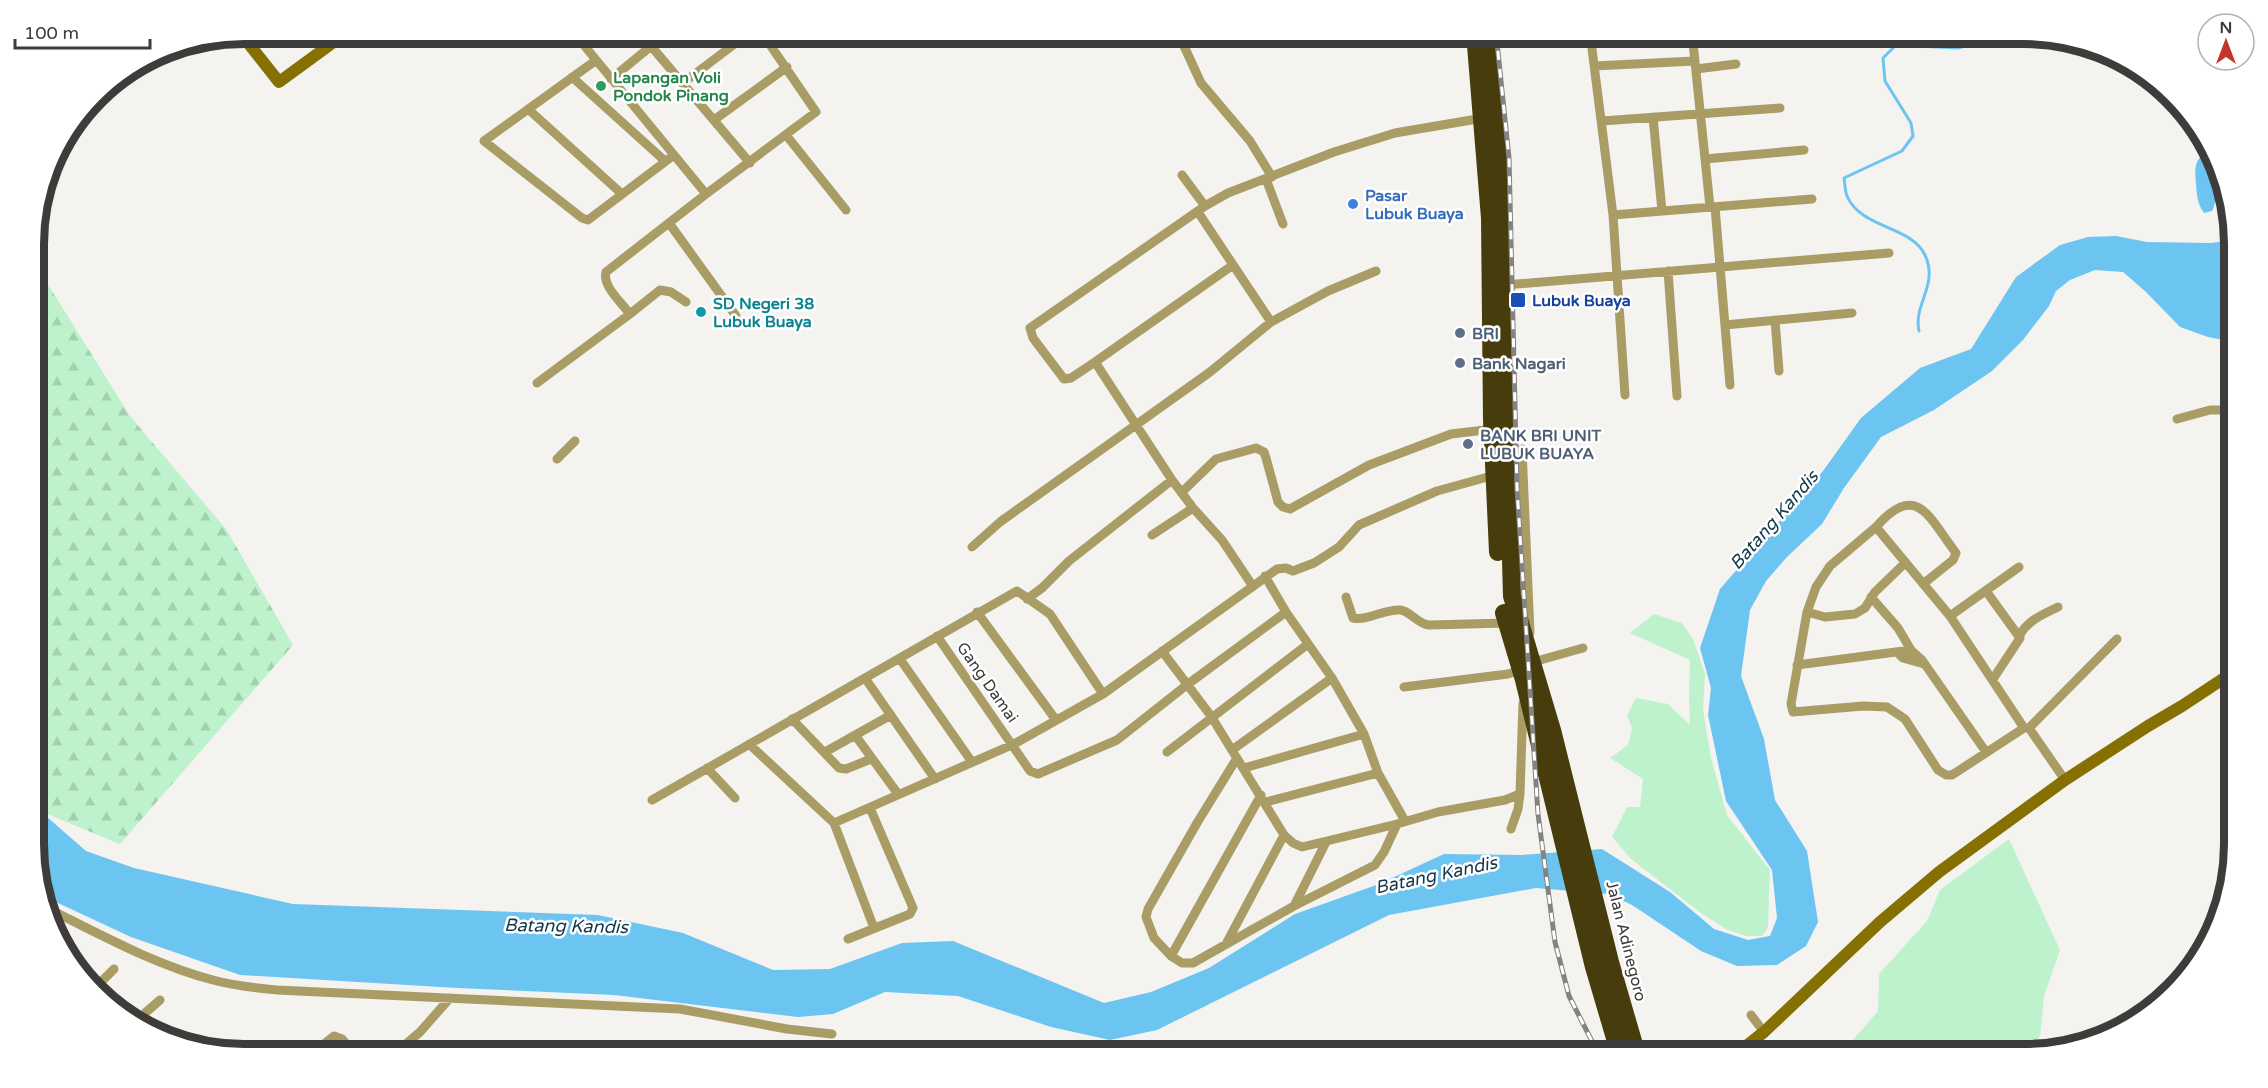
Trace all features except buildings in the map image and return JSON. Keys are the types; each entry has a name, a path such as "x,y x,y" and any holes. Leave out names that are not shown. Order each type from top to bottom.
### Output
{"highway":[{"path":"1476,44 1490,219 1499,392"},
{"path":"1490,44 1497,115 1505,285 1495,475 1499,586 1507,623 1527,667"},
{"path":"1497,422 1512,596 1527,667"},
{"name":"Jalan Adinegoro","path":"1527,667 1587,898 1610,962 1634,1044"},
{"name":"Jalan Adinegoro","path":"1587,898 1594,967 1617,1044"}],"street":[{"path":"250,44 279,82 331,44"},
{"path":"582,44 670,158"},
{"path":"611,79 653,44"},
{"path":"683,83 735,44"},
{"path":"630,314 605,280 606,272 705,194 750,163 816,112 770,44"},
{"path":"1183,44 1201,83 1250,141 1269,178 1283,224"},
{"path":"1591,44 1613,215 1625,395"},
{"path":"1693,44 1705,159 1721,266 1730,385"},
{"path":"651,46 750,163"},
{"path":"595,61 484,141 582,218 588,220 670,158"},
{"path":"1594,66 1736,64"},
{"path":"714,120 787,67"},
{"path":"572,77 670,158 705,194"},
{"path":"1602,121 1780,108"},
{"path":"528,109 622,194"},
{"path":"1653,117 1662,211"},
{"path":"1233,265 1071,378 1064,379 1034,338 1030,328 1201,209 1228,193 1334,152 1395,133 1483,118"},
{"path":"786,135 846,210"},
{"path":"1705,159 1804,150"},
{"path":"1182,174 1233,265 1271,322"},
{"path":"1613,215 1812,199"},
{"path":"669,222 736,316"},
{"path":"1505,285 1888,252"},
{"path":"972,547 1041,491 1210,372 1271,322 1328,291 1376,271"},
{"path":"1668,271 1677,396"},
{"path":"537,383 660,290 671,292 686,302"},
{"path":"1725,325 1852,313"},
{"path":"1775,320 1779,371"},
{"path":"1095,362 1172,480 1222,540 1252,585"},
{"path":"2177,419 2210,410 2224,410"},
{"path":"1182,492 1216,459 1256,448 1264,452 1278,502 1290,509 1358,470 1451,434 1497,422"},
{"path":"557,459 575,441"},
{"path":"1511,829 1520,794 1527,667 1522,450"},
{"path":"834,823 1014,744 1103,694 1265,576 1277,569 1286,568 1293,571 1314,563 1346,542 1359,525 1444,488 1495,475"},
{"path":"1027,599 1070,561 1172,480"},
{"path":"1923,584 1953,560 1956,553 1922,509 1913,504 1907,504 1887,514 1876,527 1830,566 1816,587 1807,612 1797,665 1791,704 1793,712 1863,706 1887,707 1905,719 1938,770 1946,775 1952,775 2026,728 2116,639"},
{"path":"1152,535 1193,508"},
{"path":"1876,527 1950,616 2026,728 2065,780"},
{"path":"1807,612 1825,617 1855,614 1865,608 1871,597 1905,563"},
{"path":"1950,616 2019,567"},
{"path":"1265,576 1332,678 1364,734 1378,773 1401,823"},
{"path":"652,800 1017,591 1050,614 1103,694"},
{"path":"1986,591 2019,636"},
{"path":"1346,597 1353,618 1358,619 1386,611 1401,610 1422,624 1429,625 1507,623"},
{"path":"1871,597 1898,628 1911,650 1924,664 1986,752"},
{"path":"1993,679 2019,640 2024,627 2034,618 2058,607"},
{"path":"977,612 1056,720"},
{"path":"1188,684 1287,612"},
{"name":"Gang Damai","path":"937,636 1014,744 1030,771 1038,774 1117,740 1188,684"},
{"path":"1167,752 1211,716 1308,644"},
{"path":"1404,687 1508,674 1583,648"},
{"path":"1797,665 1911,650"},
{"path":"1162,651 1211,716 1284,835 1302,847 1438,812 1505,800 1520,794"},
{"path":"1898,653 1903,658 1924,664"},
{"path":"900,658 972,762"},
{"path":"865,678 935,778"},
{"path":"1332,678 1234,754 1148,909 1146,917 1154,938 1171,956 1182,963 1193,963 1293,906 1375,865 1401,823"},
{"path":"1749,1044 1880,922 1939,872 2065,780 2224,678"},
{"path":"825,752 891,715"},
{"path":"792,719 839,768 843,770 871,759"},
{"path":"1244,768 1364,734"},
{"path":"855,735 898,794"},
{"path":"749,744 834,823 874,928"},
{"path":"707,768 735,798"},
{"path":"1171,956 1263,799 1378,773"},
{"path":"848,939 910,914 913,908 870,808"},
{"path":"1227,942 1284,835"},
{"path":"1293,906 1326,842"},
{"path":"56,912 112,940 212,980 277,990 680,1009 804,1032 832,1034"},
{"path":"100,983 114,969"},
{"path":"406,1044 420,1032 450,998"},
{"path":"141,1016 160,1000"},
{"path":"1751,1015 1764,1032"},
{"path":"322,1044 334,1036 342,1039 346,1044"}],"green space":[{"path":"44,278 130,416 226,529 293,645 120,844 44,813"},
{"path":"1654,614 1682,623 1693,639 1705,674 1703,709 1711,758 1727,815 1770,870 1768,927 1762,936 1746,936 1726,929 1701,913 1631,859 1612,837 1627,807 1640,807 1643,779 1610,758 1628,745 1632,728 1627,715 1636,698 1668,704 1690,725 1690,660 1630,633"},
{"path":"2009,839 2060,950 2044,996 2040,1036 2035,1044 1850,1044 1878,1011 1879,974 1927,921 1940,890"}],"water":[{"path":"2203,154 2213,178 2215,200 2212,211 2204,213 2198,199 2196,184 2195,169"},
{"name":"Batang Kandis","path":"2116,236 2147,242 2224,241 2224,340 2180,327 2123,272 2095,270 2070,280 2056,291 2049,306 2023,340 1992,371 1934,410 1881,437 1844,488 1822,524 1787,557 1766,581 1750,610 1741,676 1764,739 1775,800 1807,851 1818,922 1806,946 1777,965 1737,966 1701,951 1632,905 1608,894 1536,888 1389,915 1157,1030 1110,1040 1051,1027 958,996 885,992 833,1014 798,1017 614,995 240,975 131,937 51,900 50,896 45,870 44,814 86,851 134,868 293,904 598,915 683,933 773,970 830,969 902,943 953,941 1104,1003 1151,992 1209,968 1295,914 1379,884 1444,854 1522,855 1602,849 1670,892 1714,929 1748,940 1770,936 1777,918 1772,870 1726,801 1708,715 1711,688 1700,648 1720,589 1823,471 1861,418 1920,368 1971,349 2016,277 2060,245 2088,237"}],"waterway":[{"path":"1919,331 1919,312 1929,276 1929,266 1925,255 1909,238 1874,222 1854,207 1847,196 1844,178 1902,151 1913,136 1911,123 1885,81 1883,58 1896,45 1958,48 1972,44"}],"railway":[{"path":"1497,44 1509,158 1517,488 1538,814 1555,942 1569,996 1593,1044"}],"place":[{"name":"Lapangan Voli Pondok Pinang","path":"601,86"},
{"name":"Pasar Lubuk Buaya","path":"1353,204"},
{"name":"Lubuk Buaya","path":"1518,300"},
{"name":"SD Negeri 38 Lubuk Buaya","path":"701,312"},
{"name":"BRI","path":"1460,333"},
{"name":"Bank Nagari","path":"1460,363"},
{"name":"BANK BRI UNIT LUBUK BUAYA","path":"1468,444"}]}
